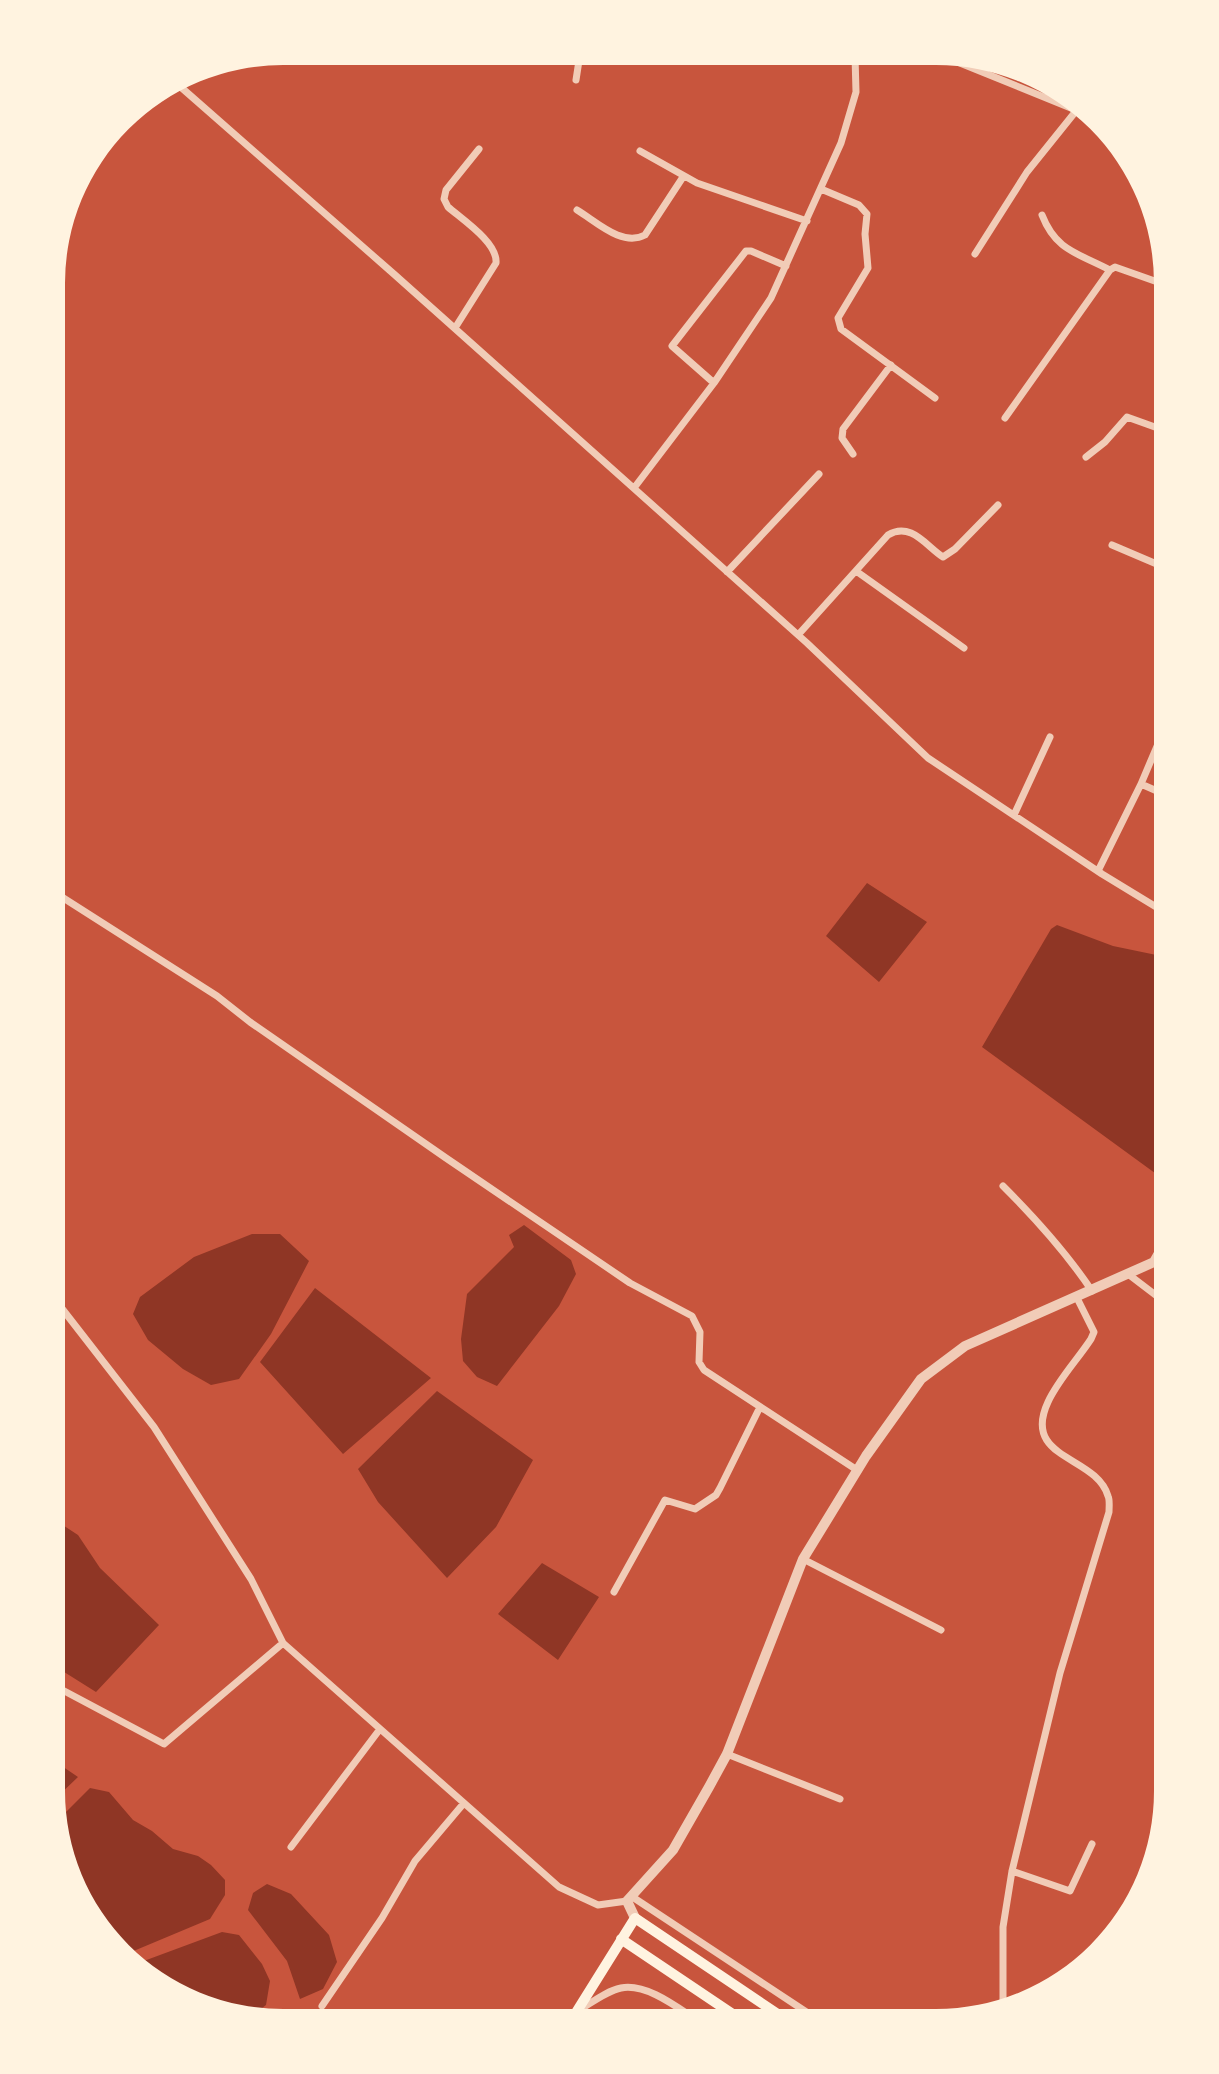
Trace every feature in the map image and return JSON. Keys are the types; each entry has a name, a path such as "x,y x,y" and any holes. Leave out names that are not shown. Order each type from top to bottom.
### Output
{"main road":[{"path":"580,2009 635,1918 770,2009"},
{"path":"621,1940 725,2009"}],"street":[{"path":"576,80 578,65"},
{"path":"634,488 714,383 771,298 841,143 856,92 855,65"},
{"path":"973,68 1062,105"},
{"path":"183,89 798,635 928,758 1154,906"},
{"path":"975,254 1027,172 1074,114"},
{"path":"455,328 496,263 497,255 492,246 448,207 444,199 446,190 479,149"},
{"path":"640,151 683,177 807,221"},
{"path":"577,210 625,240 638,239 645,235 683,177"},
{"path":"821,189 859,205 867,214 865,234 868,268 842,309 838,318 839,325 845,333 935,398"},
{"path":"1042,215 1048,232 1062,245 1110,270"},
{"path":"714,383 671,346 746,251 786,266"},
{"path":"1005,418 1110,270 1115,267 1154,280"},
{"path":"853,454 842,438 843,429 891,365"},
{"path":"1086,457 1105,442 1127,417 1154,427"},
{"path":"727,572 819,474"},
{"path":"798,635 888,535 895,531 924,539 939,556 948,556 998,505"},
{"path":"1112,545 1154,563"},
{"path":"856,571 964,648"},
{"path":"1014,815 1050,737"},
{"path":"1098,871 1154,753"},
{"path":"1141,784 1154,790"},
{"path":"65,899 217,996 250,1022 446,1158 631,1283 692,1317 699,1332 700,1366 710,1376 857,1470"},
{"path":"1003,1186 1045,1228 1076,1266 1092,1291"},
{"path":"65,1312 154,1427 251,1579 283,1643 559,1887 598,1905 629,1899 673,1850 727,1754 803,1559 857,1470 921,1379 965,1346 1154,1262"},
{"path":"1128,1274 1154,1294"},
{"path":"1003,1999 1002,1934 1012,1871 1059,1673 1109,1512 1108,1496 1100,1482 1049,1443 1042,1434 1042,1421 1049,1401 1094,1332 1077,1298"},
{"path":"614,1592 665,1500 695,1509 716,1495 760,1407"},
{"path":"803,1559 942,1630"},
{"path":"65,1691 164,1744 283,1643"},
{"path":"291,1847 380,1729"},
{"path":"727,1754 840,1799"},
{"path":"321,2006 382,1918 415,1861 464,1803"},
{"path":"1012,1871 1070,1891 1092,1843"},
{"path":"629,1899 635,1918"},
{"path":"629,1899 801,2009"},
{"path":"586,2009 610,1992 630,1987 652,1994 678,2009"}],"shaded area":[{"path":"867,883 927,922 879,982 826,936"},
{"path":"1057,925 1113,946 1154,955 1154,1172 982,1047 1051,929"},
{"path":"524,1225 571,1260 576,1274 559,1306 497,1386 477,1377 463,1361 461,1339 467,1294 514,1247 509,1235"},
{"path":"252,1234 280,1234 309,1261 271,1334 239,1379 211,1385 183,1369 148,1340 133,1314 140,1297 194,1257"},
{"path":"315,1288 431,1378 343,1454 260,1362"},
{"path":"437,1391 533,1460 496,1527 447,1578 378,1502 358,1469"},
{"path":"65,1527 78,1535 100,1568 159,1625 96,1692 65,1673"},
{"path":"542,1563 599,1597 558,1660 498,1614"},
{"path":"65,1768 78,1777 65,1789"},
{"path":"90,1788 109,1792 133,1820 152,1831 173,1849 198,1856 211,1865 225,1880 225,1895 210,1919 135,1950 110,1924 81,1875 66,1812"},
{"path":"267,1884 291,1894 329,1935 337,1962 323,1989 300,1999 287,1961 248,1910 253,1893"},
{"path":"222,1932 239,1935 262,1964 270,1981 266,2005 254,2007 226,2002 199,1993 146,1960"}]}
